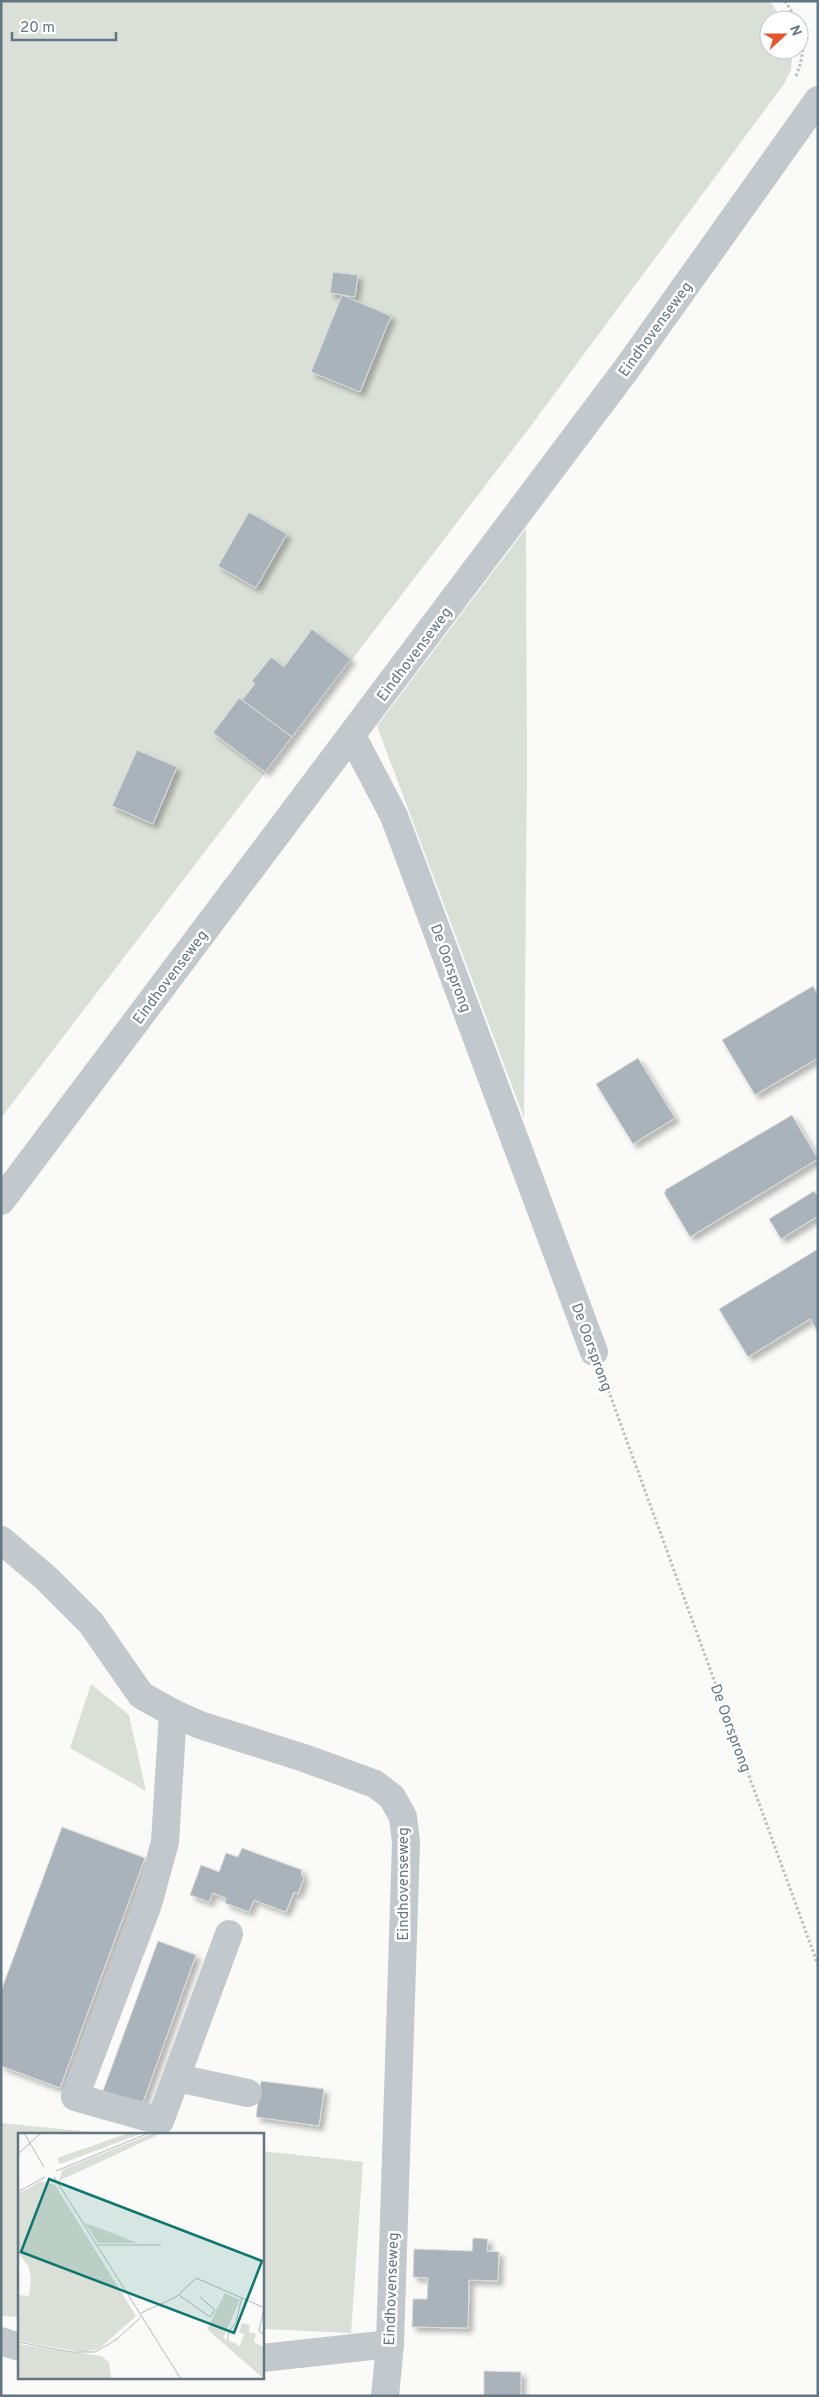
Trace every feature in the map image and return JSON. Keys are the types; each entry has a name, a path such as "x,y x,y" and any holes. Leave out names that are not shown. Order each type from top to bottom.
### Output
{"street":[{"name":"Eindhovenseweg","path":"1,1202 625,371 818,100"},
{"name":"De Oorsprong","path":"352,736 394,816 594,1352"},
{"name":"Eindhovenseweg","path":"1,1540 46,1578 90,1623 141,1695 173,1714 200,1726 304,1758 375,1784 392,1797 403,1817 406,1842 390,2344 385,2396"},
{"path":"173,1714 165,1842 148,1904 75,2097 160,2122 230,1934"},
{"path":"177,2078 248,2093"},
{"path":"1,2341 18,2347"},
{"path":"264,2358 390,2344"}],"path":[{"path":"796,75 802,60"},
{"name":"De Oorsprong","path":"594,1352 818,1965"}],"shaded area":[{"path":"1,1 770,1 776,10 759,10 759,60 792,60 791,70 784,84 527,431 1,1118"},
{"path":"526,528 527,769 524,1118 377,726"},
{"path":"91,1684 129,1715 146,1791 70,1748"},
{"path":"1,2123 101,2133 18,2133 18,2317 1,2316"},
{"path":"264,2151 363,2162 351,2333 264,2329"}],"building":[{"path":"333,272 358,275 355,297 330,293"},
{"path":"342,295 391,316 360,392 311,372"},
{"path":"249,512 287,534 256,588 218,566"},
{"path":"312,629 351,659 292,737 239,698 243,699 255,684 252,681 271,657 284,667"},
{"path":"239,698 292,737 265,772 213,733"},
{"path":"137,750 177,767 153,824 112,806"},
{"path":"813,986 818,995 818,1058 755,1095 722,1040"},
{"path":"638,1058 675,1118 633,1144 596,1084"},
{"path":"792,1115 818,1159 690,1237 664,1193 666,1192 665,1190"},
{"path":"814,1191 818,1197 818,1216 781,1239 769,1219"},
{"path":"818,1249 818,1332 810,1319 748,1357 719,1309"},
{"path":"62,1827 145,1858 60,2088 1,2066 1,1991"},
{"path":"242,1848 302,1870 301,1875 304,1877 298,1894 294,1892 286,1912 254,1900 249,1912 225,1903 226,1898 213,1893 209,1902 190,1895 201,1865 219,1872 226,1853 238,1857"},
{"path":"158,1941 196,1955 142,2105 103,2091"},
{"path":"261,2081 324,2089 319,2126 256,2117"},
{"path":"473,2238 488,2239 487,2251 499,2252 498,2281 469,2280 468,2328 412,2327 413,2299 427,2299 428,2278 413,2277 414,2249 472,2251"},
{"path":"484,2371 521,2372 521,2396 484,2396"}]}
